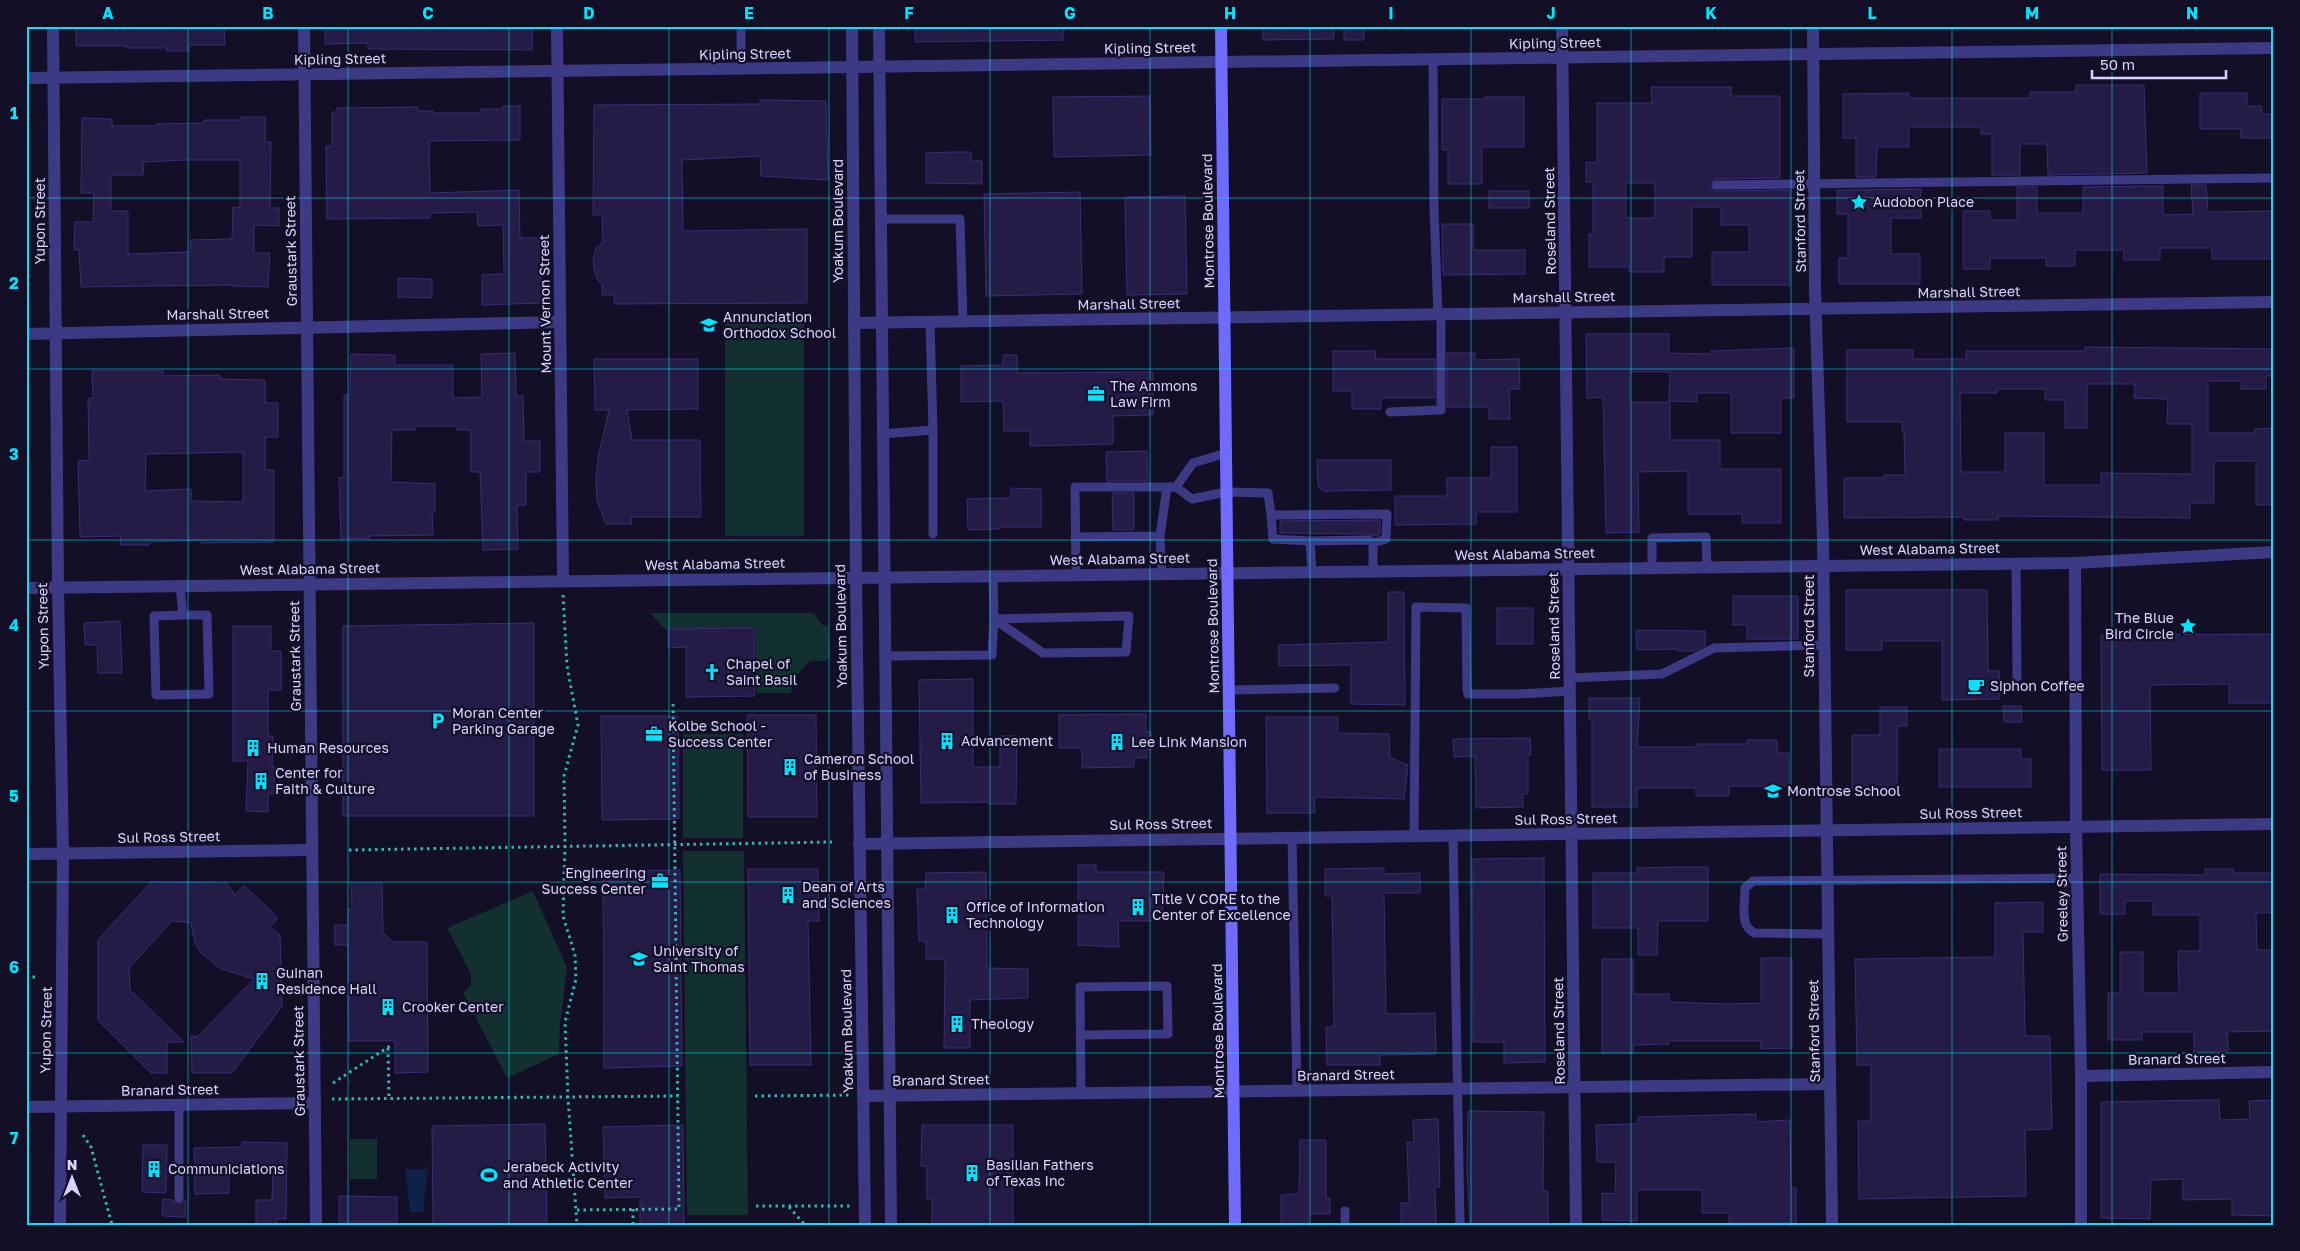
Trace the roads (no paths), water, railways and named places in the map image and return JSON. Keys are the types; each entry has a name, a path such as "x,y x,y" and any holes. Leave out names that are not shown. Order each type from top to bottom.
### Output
{"main road":[{"name":"Montrose Boulevard","path":"1221,26 1235,1225"}],"street":[{"name":"Yupon Street","path":"53,26 58,587 63,853 60,1225"},
{"name":"Graustark Street","path":"304,26 316,1225"},
{"name":"Mount Vernon Street","path":"557,26 563,581"},
{"name":"Yoakum Boulevard","path":"852,26 856,578 865,1225"},
{"path":"879,26 880,322 891,1225"},
{"name":"Roseland Street","path":"1562,26 1576,1225"},
{"name":"Stanford Street","path":"1813,26 1814,184 1823,566 1825,830 1832,1225"},
{"name":"Kipling Street","path":"26,78 2274,48"},
{"name":"Marshall Street","path":"854,323 2274,302"},
{"name":"Marshall Street","path":"26,334 560,322"},
{"name":"West Alabama Street","path":"26,588 2016,563 2274,552"},
{"name":"Greeley Street","path":"2074,562 2076,827 2081,1076 2081,1225"},
{"name":"Sul Ross Street","path":"859,844 2274,824"},
{"name":"Sul Ross Street","path":"26,854 312,850"},
{"name":"Branard Street","path":"2081,1076 2274,1072"},
{"name":"Branard Street","path":"863,1096 1830,1084"},
{"name":"Branard Street","path":"26,1107 315,1103"}],"lane":[{"path":"741,26 741,69"},
{"path":"1390,412 1441,410 1440,314 1435,246 1433,59"},
{"path":"1716,185 2274,178"},
{"path":"880,219 960,219 963,321"},
{"path":"930,322 933,534"},
{"path":"882,434 933,430"},
{"path":"1162,574 1160,536 1171,487 1194,463 1226,453"},
{"path":"1076,575 1075,487 1171,487 1192,500 1226,492 1268,493 1273,539 1310,541 1369,540 1373,543 1386,539 1386,514 1271,515"},
{"path":"1075,537 1160,536"},
{"path":"1652,567 1652,538 1706,537 1707,567"},
{"path":"1310,541 1312,572"},
{"path":"1373,543 1373,571"},
{"path":"2016,563 2017,678"},
{"path":"884,656 992,655 994,576"},
{"path":"180,586 183,615"},
{"path":"1414,836 1416,607 1466,608 1468,694 1518,694 1570,684 1662,674 1714,648 1824,646"},
{"path":"183,615 207,615 209,694 156,695 154,616 183,615"},
{"path":"1129,616 1126,652 1043,653 994,618 1129,616"},
{"path":"1229,690 1335,688"},
{"path":"1453,835 1460,1225"},
{"path":"1292,838 1297,1090"},
{"path":"1827,934 1755,933 1748,930 1745,925 1745,888 1753,881 2077,878"},
{"path":"1081,1036 1168,1034 1167,986 1080,987 1081,1092"},
{"path":"179,1105 179,1198"},
{"path":"1345,1211 1345,1225"}],"water":[{"path":"405,1169 428,1169 423,1212 410,1212"}],"place":[{"name":"Audobon Place","path":"1859,202"},
{"name":"Annunciation Orthodox School","path":"709,325"},
{"name":"The Ammons Law Firm","path":"1096,394"},
{"name":"The Blue Bird Circle","path":"2188,626"},
{"name":"Chapel of Saint Basil","path":"712,672"},
{"name":"Siphon Coffee","path":"1976,686"},
{"name":"Moran Center Parking Garage","path":"438,721"},
{"name":"Kolbe School - Success Center","path":"654,734"},
{"name":"Advancement","path":"947,741"},
{"name":"Lee Link Mansion","path":"1117,742"},
{"name":"Human Resources","path":"253,748"},
{"name":"Cameron School of Business","path":"790,767"},
{"name":"Center for Faith & Culture","path":"261,781"},
{"name":"Montrose School","path":"1773,791"},
{"name":"Engineering Success Center","path":"660,881"},
{"name":"Dean of Arts and Sciences","path":"788,895"},
{"name":"Title V CORE to the Center of Excellence","path":"1138,907"},
{"name":"Office of Information Technology","path":"952,915"},
{"name":"University of Saint Thomas","path":"639,959"},
{"name":"Guinan Residence Hall","path":"262,981"},
{"name":"Crooker Center","path":"388,1007"},
{"name":"Theology","path":"957,1024"},
{"name":"Communiciations","path":"154,1169"},
{"name":"Basilian Fathers of Texas Inc","path":"972,1173"},
{"name":"Jerabeck Activity and Athletic Center","path":"489,1175"}]}
